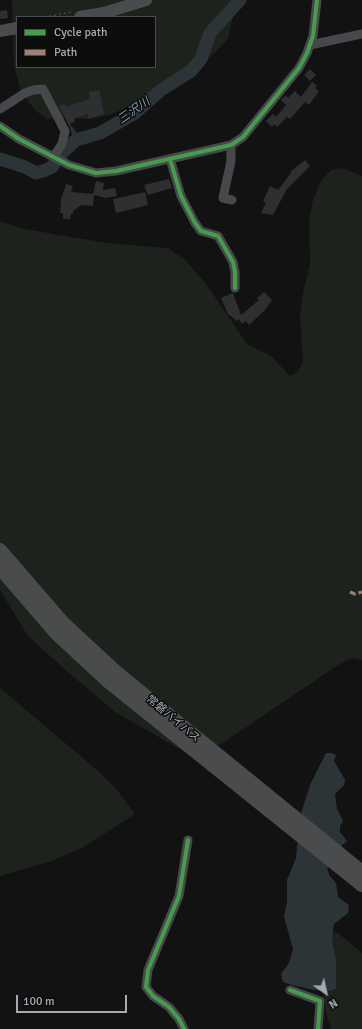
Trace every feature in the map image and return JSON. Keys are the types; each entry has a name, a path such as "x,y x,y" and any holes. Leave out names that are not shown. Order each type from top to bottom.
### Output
{"highway":[{"name":"常磐バイパス","path":"0,550 64,624 99,657 273,809"},
{"name":"常磐バイパス","path":"0,568 56,633 109,682 273,809 360,880"}],"main road":[{"path":"86,16 104,13 146,0"},
{"path":"0,31 16,28"}],"street":[{"path":"0,126 19,139 75,167 96,173 106,173 231,145 243,137 292,78 310,45 313,36 317,0"},
{"path":"310,45 362,34"},
{"path":"0,109 20,96 42,88 66,131 62,144 54,156"},
{"path":"231,145 231,161 224,198 232,200"},
{"path":"170,159 181,196 195,223 202,231 218,236 233,262 235,272 235,288"},
{"path":"184,1029 179,1019 169,1007 153,996 146,987 148,970 179,896 188,840"},
{"path":"290,990 320,1001 318,1029"}],"shaded area":[{"path":"12,0 230,0 234,10 228,39 204,63 187,75 145,99 110,115 88,119 67,117 47,119 36,111 21,92 14,65"},
{"path":"343,168 362,176 362,660 352,658 338,665 208,753 190,755 115,712 69,673 28,636 0,590 0,221 20,228 108,243 168,248 185,260 206,284 247,344 271,356 290,376 297,373 303,362 300,314 310,264 309,221 313,200 321,181 331,170"},
{"path":"0,688 97,770 117,790 135,814 82,848 52,861 0,876"},
{"path":"326,753 336,755 334,761 345,780 344,785 335,794 337,809 343,821 340,826 340,832 347,841 341,846 327,869 330,876 336,883 338,897 349,905 348,913 334,924 332,939 336,961 336,988 331,991 314,990 283,982 281,974 289,963 293,949 284,917 287,901 287,880 296,858 300,817 310,785"},
{"path":"323,931 338,933 362,953 362,1029 331,1029 326,1013 321,973"}],"building":[{"path":"7,10 8,18 0,19 0,11"},
{"path":"310,69 316,75 310,81 304,75"},
{"path":"312,82 317,86 315,88 319,91 309,105 305,102 290,119 287,117 277,127 274,124 272,127 266,121 273,114 276,117 286,105 281,100 286,95 288,98 295,91 301,97"},
{"path":"99,90 104,114 89,119 87,114 74,119 75,122 70,124 78,134 73,138 70,128 59,106 64,103 66,107 90,99 89,92"},
{"path":"305,160 310,166 287,189 273,215 261,213 266,203 263,201 270,186 278,190 291,173 290,172"},
{"path":"169,179 172,188 148,195 144,185"},
{"path":"96,181 104,183 103,190 115,188 117,196 106,198 94,195 93,206 81,205 73,211 70,219 63,219 63,213 60,213 61,200 66,184 73,186 71,192 93,194"},
{"path":"145,192 148,205 116,213 113,199"},
{"path":"264,292 272,300 265,310 249,325 246,321 242,324 239,319 237,321 228,314 221,298 233,293 241,315 259,300 257,298"}],"waterway":[{"name":"三沢川","path":"0,159 25,167 36,173 46,170 52,167 62,153 76,140 100,133 135,113 161,90 191,71 201,59 210,33 240,0"}],"marked path":[{"path":"350,592 355,594 362,592"}],"cycle path":[{"path":"0,126 19,139 69,165 96,173 116,171 231,145 243,137 299,68 307,53 313,36 317,0"},
{"path":"170,159 181,196 195,223 201,231 218,236 233,262 235,272 235,288"},
{"path":"184,1029 179,1019 169,1007 153,996 146,987 148,970 179,896 188,840"},
{"path":"290,990 320,1001 318,1029"}]}
